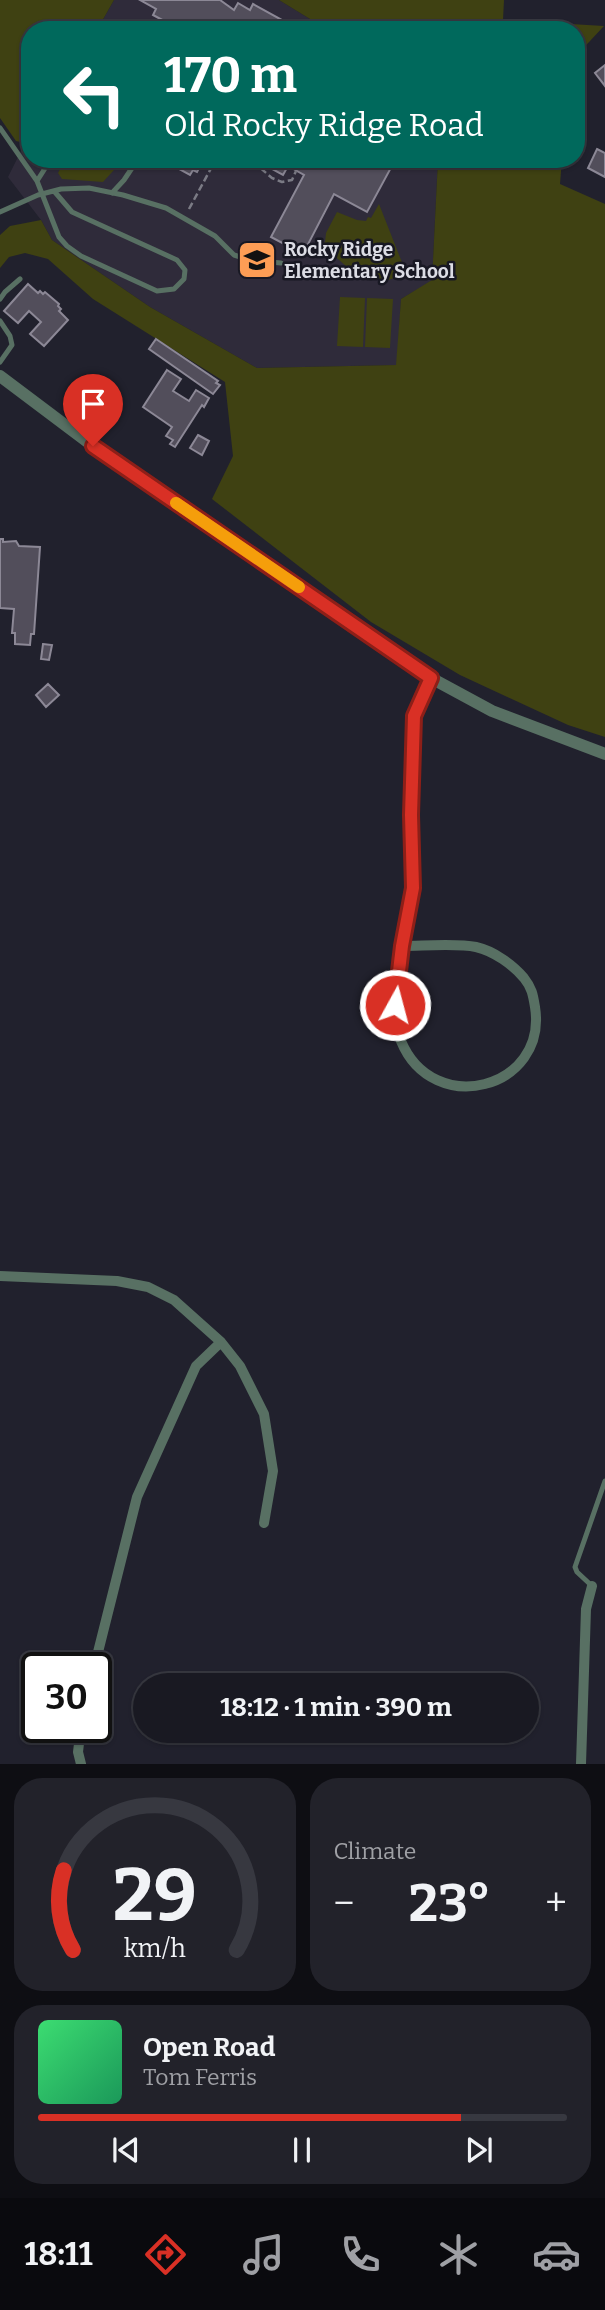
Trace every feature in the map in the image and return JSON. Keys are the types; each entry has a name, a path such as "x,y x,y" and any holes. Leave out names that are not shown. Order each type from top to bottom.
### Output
{"street":[{"path":"0,376 103,453 431,678 492,711 605,754"},
{"path":"402,946 477,947 513,965 531,987 537,1021 531,1048 507,1076 478,1087 448,1086 420,1071 400,1040 395,1005 402,946 413,888 411,815 414,716 431,678"},
{"path":"0,1276 117,1281 148,1287 174,1300 221,1342 240,1366 264,1414 273,1471 264,1523"},
{"path":"98,1652 137,1497 196,1366 221,1342"},
{"path":"581,1764 586,1609 592,1586"},
{"path":"79,1743 78,1752 82,1764"}],"lane":[{"path":"0,128 21,158"},
{"path":"28,168 44,194 59,237 81,256 157,291 174,289 184,279 185,270 177,260 72,212 54,191"},
{"path":"37,181 45,168"},
{"path":"112,193 132,168"},
{"path":"0,212 61,188 89,188 166,208 215,236 234,255 250,260 281,263"},
{"path":"0,299 20,279"},
{"path":"0,321 10,336 12,345 0,362"},
{"path":"592,1586 575,1567 605,1481"}],"path":[{"path":"184,219 211,168"},
{"path":"261,168 282,182 292,180 296,171"}],"shaded area":[{"path":"0,0 114,0 102,21 21,21 21,142 16,141 0,118"},
{"path":"114,0 279,0 313,21 102,21"},
{"path":"279,0 504,0 503,20 520,21 313,21"},
{"path":"585,25 604,26 585,46"},
{"name":"Rocky Ridge Elementary School","path":"21,151 21,168 438,168 432,281 401,299 397,365 257,368 150,307 52,240 41,220 8,177"},
{"path":"60,168 116,168 103,182 62,179 58,173"},
{"path":"438,168 561,168 560,184 605,204 605,737 568,725 460,675 371,622 212,499 233,456 225,382 93,299 48,259 25,253 9,257 0,268 0,235 10,226 41,220 52,240 150,307 257,368 396,365 401,299 432,280"},
{"path":"379,204 403,265 398,276 389,280 356,275 321,244 325,242 326,233 337,212 366,221 368,217 371,218"},
{"path":"340,297 365,298 363,347 337,346"},
{"path":"367,298 393,299 390,348 365,347"}],"building":[{"path":"140,0 220,0 234,10 238,3 250,10 253,4 284,21 164,21 153,15 156,9"},
{"path":"605,65 605,86 595,73"},
{"path":"597,149 605,153 605,177 588,168"},
{"path":"177,168 199,168 197,172 193,170 190,175"},
{"path":"270,168 287,168 283,175"},
{"path":"292,168 391,168 367,212 334,194 303,254 271,237 304,175"},
{"path":"28,284 38,293 45,292 59,304 59,311 68,320 44,346 30,334 41,322 29,311 18,323 4,311"},
{"path":"156,339 218,381 216,383 220,385 213,394 149,349"},
{"path":"167,370 181,379 173,391 189,401 196,390 209,398 175,447 170,444 173,440 166,436 172,427 143,407"},
{"path":"198,435 209,441 202,455 190,448"},
{"path":"0,539 3,539 3,542 16,541 19,546 40,547 34,634 31,634 30,645 15,644 15,633 12,633 14,609 0,608"},
{"path":"43,644 52,645 49,660 41,659"},
{"path":"48,684 59,695 46,707 36,695"}],"slow traffic":[{"path":"176,503 299,587"}],"place":[{"name":"Rocky Ridge Elementary School","path":"257,260"}],"route":[{"path":"93,446 431,678 414,716 411,815 413,888 395,1005"}]}
